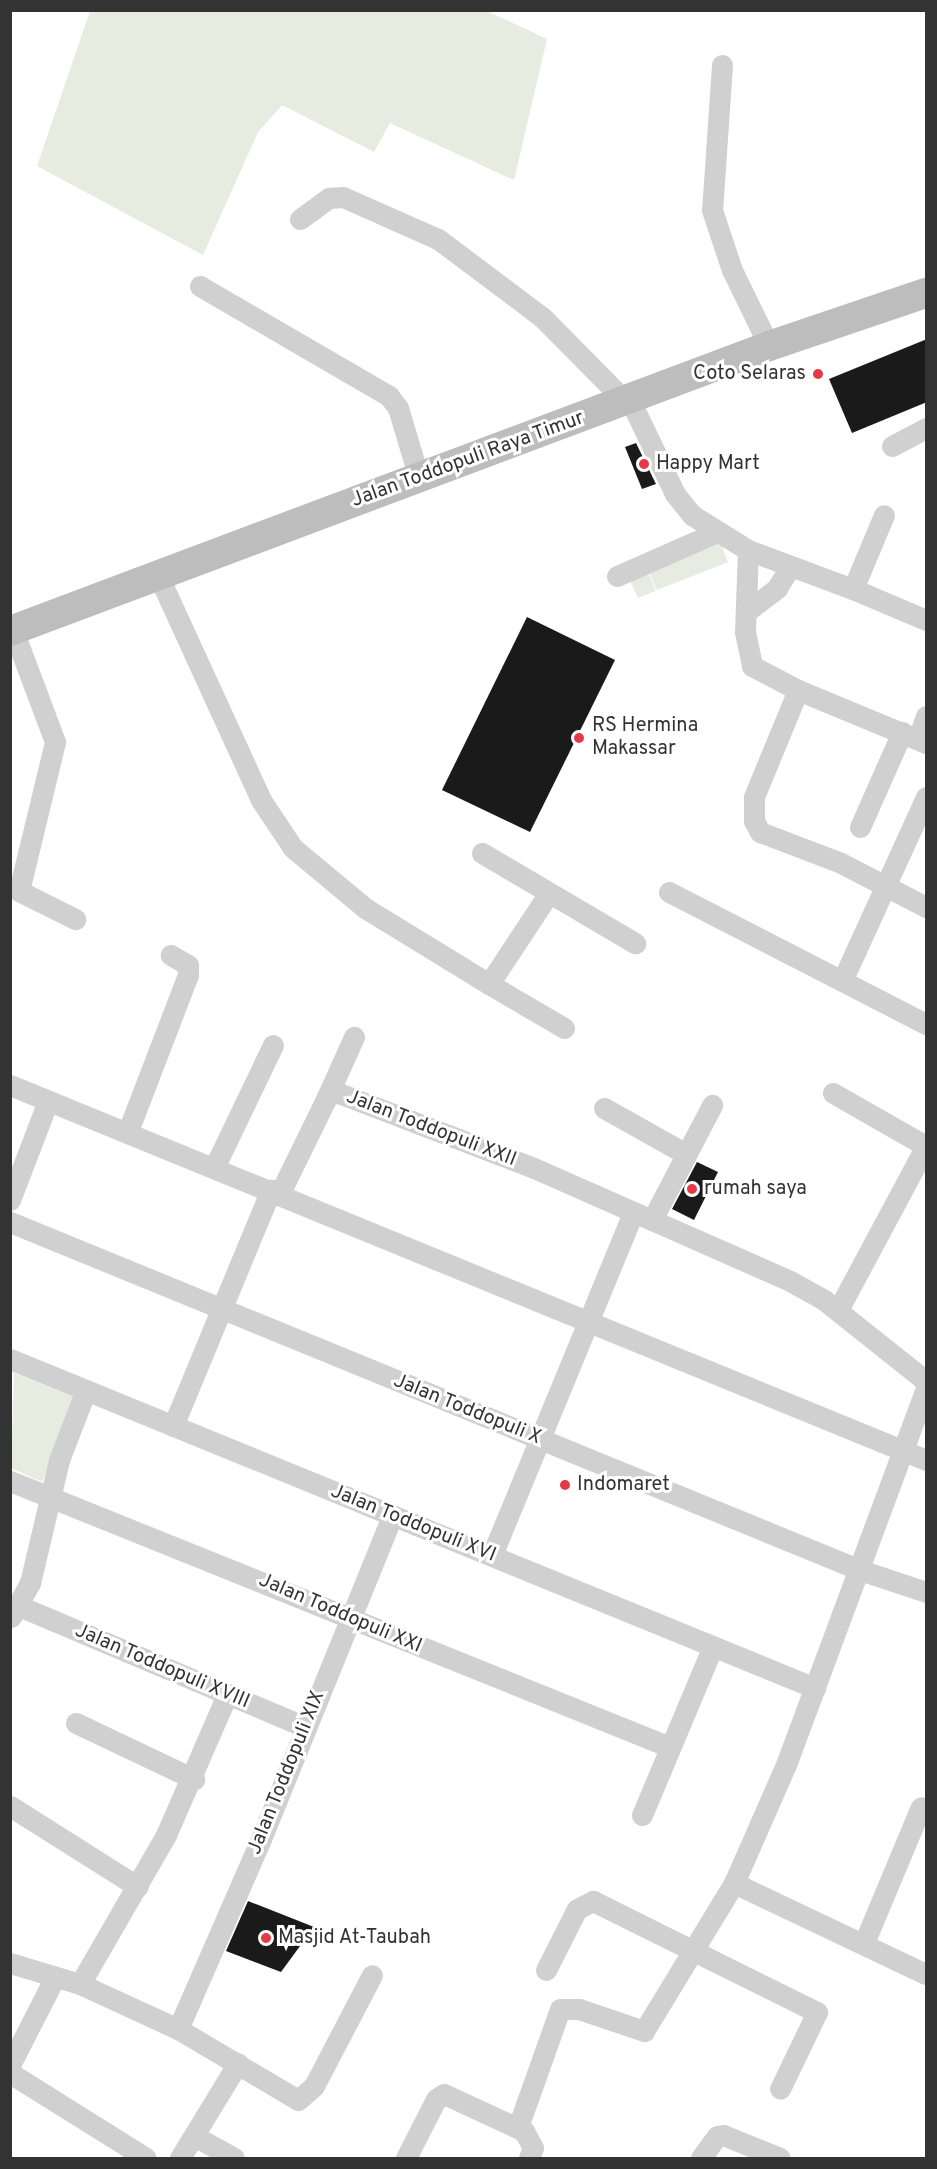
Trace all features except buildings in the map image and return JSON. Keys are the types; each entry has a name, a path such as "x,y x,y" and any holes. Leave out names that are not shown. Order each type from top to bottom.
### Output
{"main road":[{"name":"Jalan Toddopuli Raya Timur","path":"12,631 769,346 927,293"}],"street":[{"path":"722,65 714,152 714,221 769,346"},
{"path":"300,219 329,198 344,197 438,239 542,317 628,401 669,484 689,512 748,550 853,589 927,620"},
{"path":"200,286 389,396 398,408 419,478"},
{"path":"891,446 927,428"},
{"path":"678,549 689,512"},
{"path":"853,589 885,515"},
{"path":"617,576 717,532"},
{"path":"748,550 747,653 752,666 798,690 916,738"},
{"path":"747,610 777,588 790,567"},
{"path":"159,577 261,800 293,848 365,908 564,1028"},
{"path":"12,631 55,742 19,891 75,919"},
{"path":"798,690 754,797 754,821 760,832 889,886 927,907"},
{"path":"860,827 916,738 927,716"},
{"path":"843,979 889,886 927,797"},
{"path":"482,853 635,943"},
{"path":"669,892 843,979 927,1024"},
{"path":"489,984 549,893"},
{"path":"128,1131 188,975 188,965 171,955"},
{"path":"327,1097 354,1037"},
{"path":"215,1166 273,1045"},
{"path":"10,1085 215,1166 588,1323 927,1460"},
{"name":"Jalan Toddopuli XXII","path":"173,1426 275,1191 327,1097 336,1092 397,1113 643,1216 790,1281 838,1310 927,1381"},
{"path":"832,1093 926,1146 838,1310"},
{"path":"10,1200 48,1101"},
{"path":"492,1555 588,1323 643,1216 686,1154 712,1105"},
{"path":"604,1107 686,1154"},
{"name":"Jalan Toddopuli X","path":"10,1222 860,1570 927,1592"},
{"name":"Jalan Toddopuli XVI","path":"10,1359 815,1689"},
{"path":"518,2127 560,2009 579,2009 644,2031 734,1883 815,1689 906,1451 927,1389"},
{"path":"86,1390 49,1498 30,1583 20,1612 306,1727"},
{"name":"Jalan Toddopuli XXI","path":"10,1481 670,1747"},
{"name":"Jalan Toddopuli XIX","path":"178,2029 306,1727 392,1516"},
{"name":"Jalan Toddopuli XVIII","path":"20,1612 306,1727"},
{"path":"642,1815 713,1646"},
{"path":"80,1984 138,1887 194,1779 227,1695"},
{"path":"76,1723 194,1779"},
{"path":"10,1806 138,1887"},
{"path":"864,1943 921,1807"},
{"path":"734,1883 927,1974"},
{"path":"546,1970 577,1910 586,1902 601,1904 691,1953 817,2012 780,2089"},
{"path":"10,1963 54,1979 80,1984 178,2029 298,2100 306,2096 372,1975"},
{"path":"10,2065 54,1979"},
{"path":"180,2158 196,2137 238,2063"},
{"path":"10,2073 146,2158"},
{"path":"406,2158 440,2094 518,2127 531,2143 529,2158"},
{"path":"701,2158 717,2136 723,2135 780,2158"},
{"path":"196,2137 234,2158"}],"shaded area":[{"path":"90,11 487,11 547,39 514,180 390,123 374,152 282,105 258,132 203,255 37,166"},
{"path":"719,539 728,562 657,590 648,569 666,561 669,565 683,559 682,554"},
{"path":"647,569 656,591 638,598 628,577"},
{"path":"14,1373 74,1397 42,1482 11,1468"}],"place":[{"name":"Coto Selaras","path":"818,374"},
{"name":"Happy Mart","path":"644,464"},
{"name":"RS Hermina Makassar","path":"579,738"},
{"name":"rumah saya","path":"692,1189"},
{"name":"Indomaret","path":"565,1485"},
{"name":"Masjid At-Taubah","path":"266,1938"}]}
